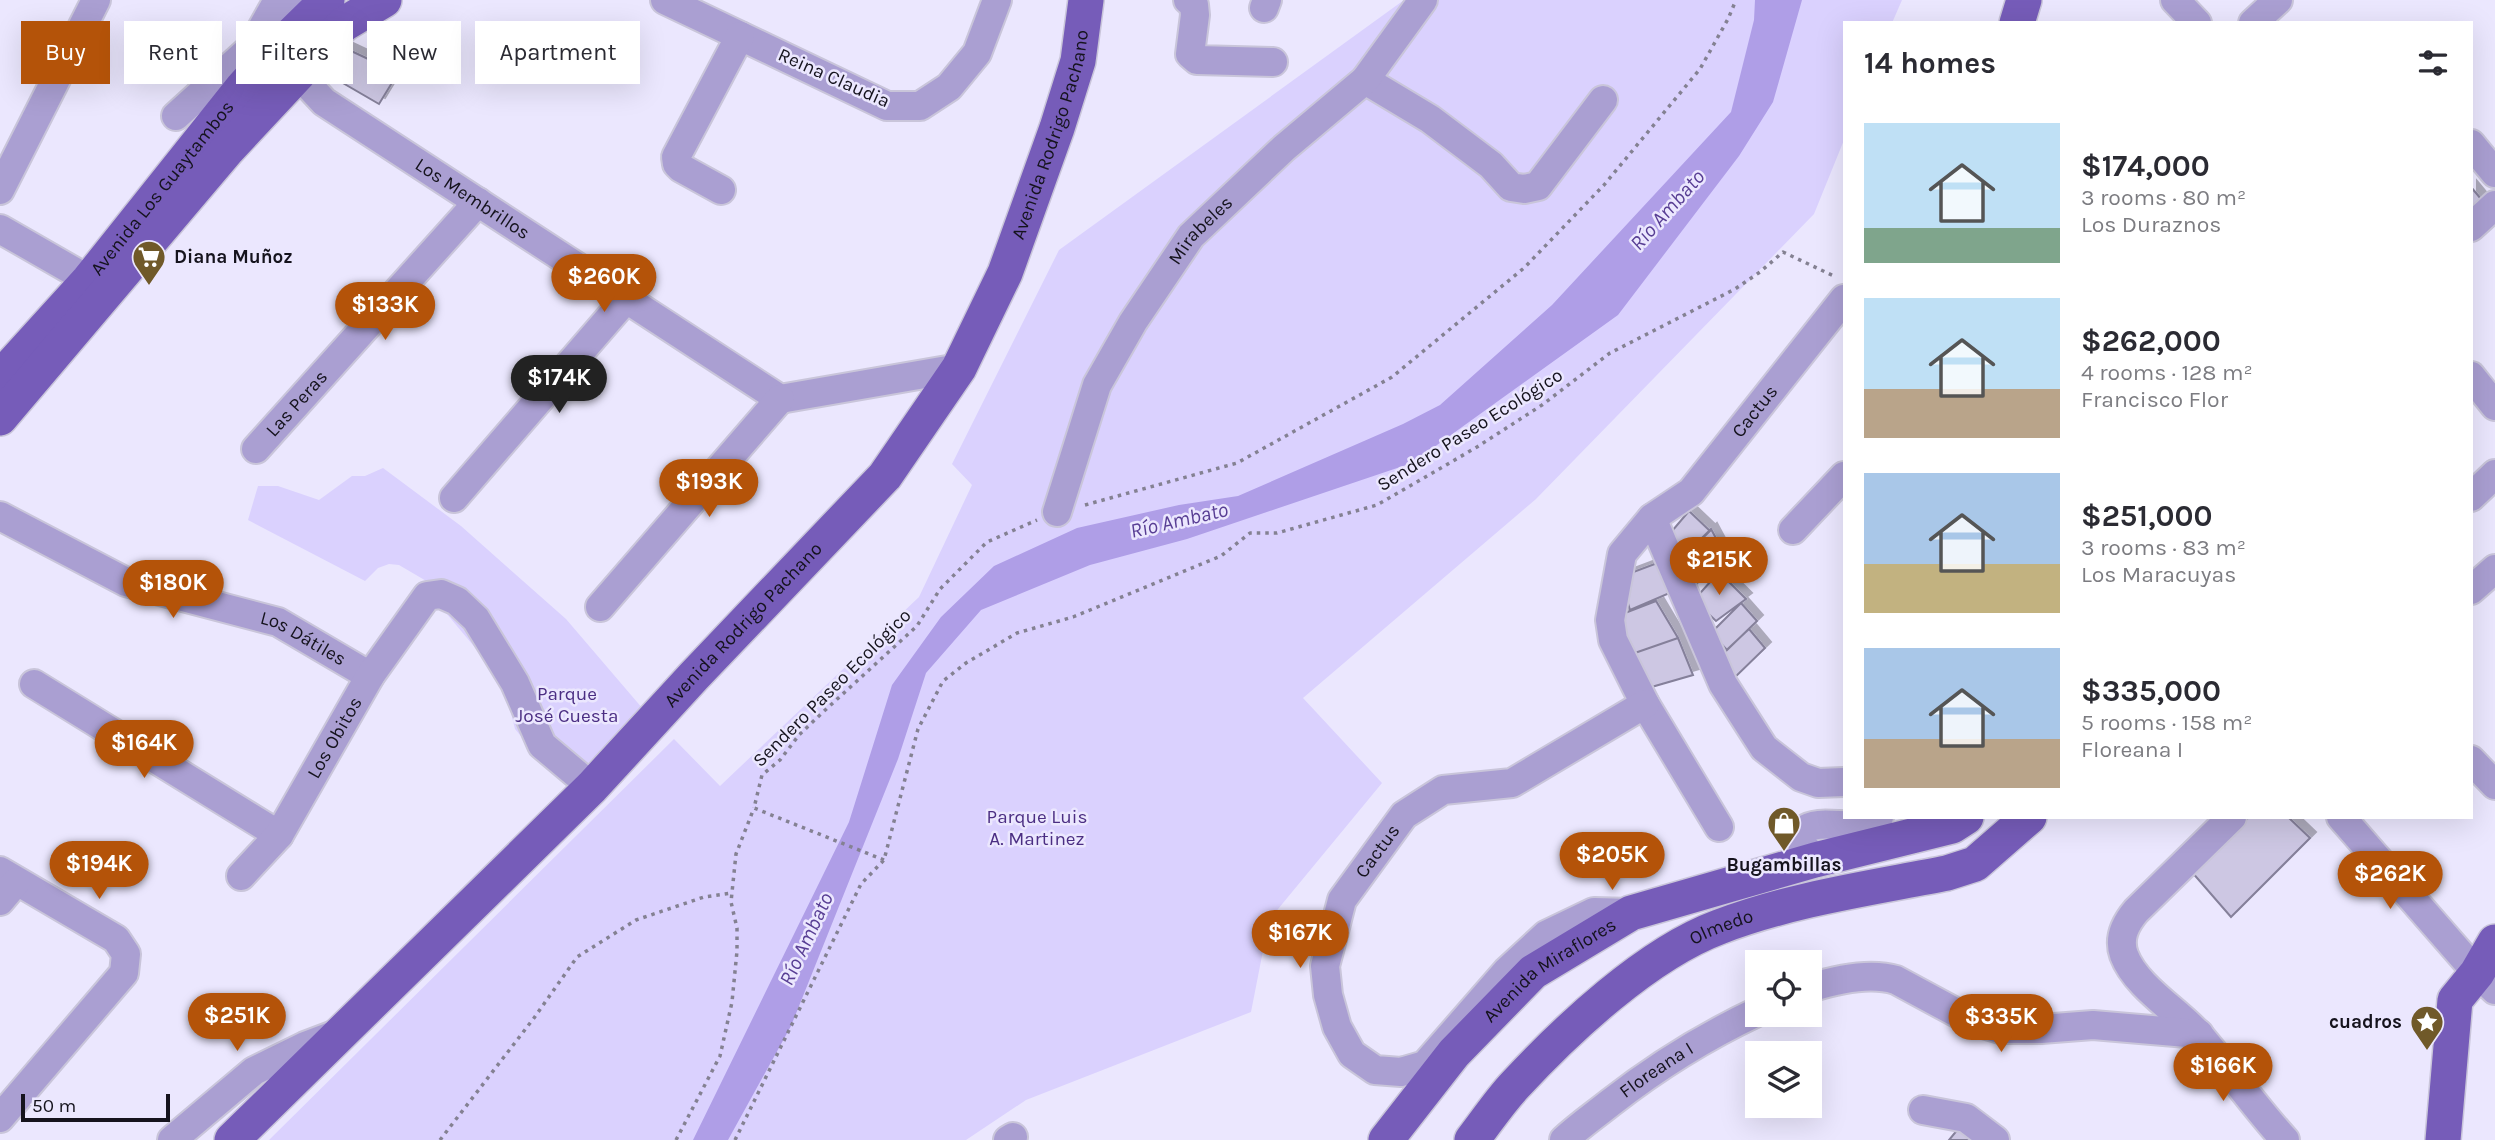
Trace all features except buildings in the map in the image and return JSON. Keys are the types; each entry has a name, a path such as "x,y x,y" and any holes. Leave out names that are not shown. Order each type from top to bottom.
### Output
{"main road":[{"name":"Avenida Los Guaytambos","path":"306,21 327,0"},
{"name":"Avenida Los Guaytambos","path":"349,21 384,0"},
{"name":"Avenida Rodrigo Pachano","path":"232,1140 592,787 885,476 959,368 1005,273 1078,61 1086,0"},
{"path":"2018,21 2024,0"},
{"name":"Avenida Los Guaytambos","path":"0,418 246,84"},
{"name":"Avenida Los Guaytambos","path":"0,378 98,287 289,84"},
{"name":"Avenida Miraflores","path":"1386,1140 1454,1053 1532,972 1631,913 1815,860 1952,826 1963,819"},
{"name":"Olmedo","path":"1472,1140 1514,1086 1583,1019 1649,963 1716,928 1767,910 1947,873 1975,864 2027,819"},
{"path":"2443,1140 2455,1000 2489,976 2495,942"}],"street":[{"path":"0,190 96,0"},
{"path":"176,116 251,48 278,0"},
{"path":"289,21 302,0"},
{"name":"Reina Claudia","path":"665,0 887,106 920,106 949,88 977,53 998,0"},
{"path":"1188,0 1194,5 1195,15 1190,54 1197,60 1273,62"},
{"name":"Mirabeles","path":"1057,512 1097,385 1133,323 1191,236 1284,148 1366,80 1423,0"},
{"path":"2175,0 2195,21"},
{"path":"2255,21 2278,0"},
{"path":"721,190 681,168 676,157 740,36"},
{"path":"1366,80 1430,119 1491,165 1511,187 1524,189 1538,187 1603,100"},
{"name":"Los Membrillos","path":"307,84 324,102 780,399"},
{"path":"2473,147 2495,173"},
{"name":"Las Peras","path":"256,449 478,202"},
{"path":"2473,225 2495,205"},
{"path":"0,229 98,287"},
{"path":"454,498 626,299"},
{"name":"Cactus","path":"1718,827 1646,704 1613,640 1610,620 1622,554 1652,519 1691,492 1843,300"},
{"path":"600,607 780,399 959,368"},
{"path":"2473,378 2495,406"},
{"path":"2473,495 2495,474"},
{"path":"1793,530 1843,477"},
{"name":"Los Dátiles","path":"0,516 127,582 278,622 370,676"},
{"path":"1652,519 1723,684 1764,748 1801,777 1818,782 1843,782"},
{"path":"2473,588 2495,569"},
{"name":"Los Obitos","path":"241,876 279,835 370,676 427,596 441,594 457,601 476,619 515,683 542,745 592,787"},
{"path":"34,684 279,835"},
{"name":"Cactus","path":"1631,913 1594,912 1546,935 1507,971 1424,1065 1401,1072 1376,1070 1352,1054 1337,1027 1328,995 1325,966 1342,900 1404,815 1443,790 1512,782 1646,704"},
{"path":"2473,762 2495,785"},
{"path":"1815,860 1802,844 1802,831 1810,824 1848,826 1876,819"},
{"path":"2230,819 2136,911 2122,934 2123,952 2132,970 2199,1034 2285,1140"},
{"path":"2343,819 2489,976"},
{"path":"0,1118 124,973 127,954 116,939 5,884"},
{"path":"1822,985 1885,977 1907,985 1983,1024 2000,1029 2093,1025 2199,1034"},
{"name":"Floreana I","path":"1564,1140 1663,1064 1745,1018"},
{"path":"172,1140 254,1071 304,1046 343,1032"},
{"path":"1923,1110 1966,1118 1995,1140"}],"path":[{"name":"Sendero Paseo Ecológico","path":"676,1140 720,1056 732,1002 737,951 732,893 736,854 754,808 762,775 779,760 799,735 917,626 940,589 987,542 1057,512 1237,463 1392,377 1524,268 1604,184 1700,69 1737,0"},
{"name":"Sendero Paseo Ecológico","path":"736,1140 861,884 884,860 918,729 943,681 965,663 1017,633 1073,618 1221,556 1250,533 1278,533 1377,505 1477,447 1542,405 1610,353 1735,289 1783,252 1843,281"},
{"path":"754,808 884,860"},
{"path":"440,1140 534,1018 577,957 636,920 704,897 732,893"}],"green space":[{"name":"Parque Luis A. Martinez","path":"1404,0 1902,0 1893,21 1843,21 1843,142 1814,214 1536,499 1303,698 1382,783 1269,920 1251,1012 1026,1100 966,1140 269,1140 674,739 720,786 919,597 972,485 952,464 1059,250"},
{"name":"Parque José Cuesta","path":"383,468 461,526 566,619 643,709 568,783 539,758 515,729 503,681 436,601 428,582 399,565 389,564 378,568 365,581 248,520 258,486 278,486 319,500 352,476 365,476"}],"water":[{"name":"Río Ambato","path":"1755,0 1802,0 1773,102 1739,156 1618,315 1412,463 1187,539 1090,565 981,610 926,673 898,759 791,1026 728,1140 693,1140 849,822 892,685 941,617 994,566 1077,528 1179,505 1238,496 1403,424 1440,405 1552,305 1731,112 1754,20"}],"place":[{"name":"Diana Muñoz","path":"149,287"},
{"name":"Bugambillas","path":"1784,853"},
{"name":"cuadros","path":"2427,1052"}]}
